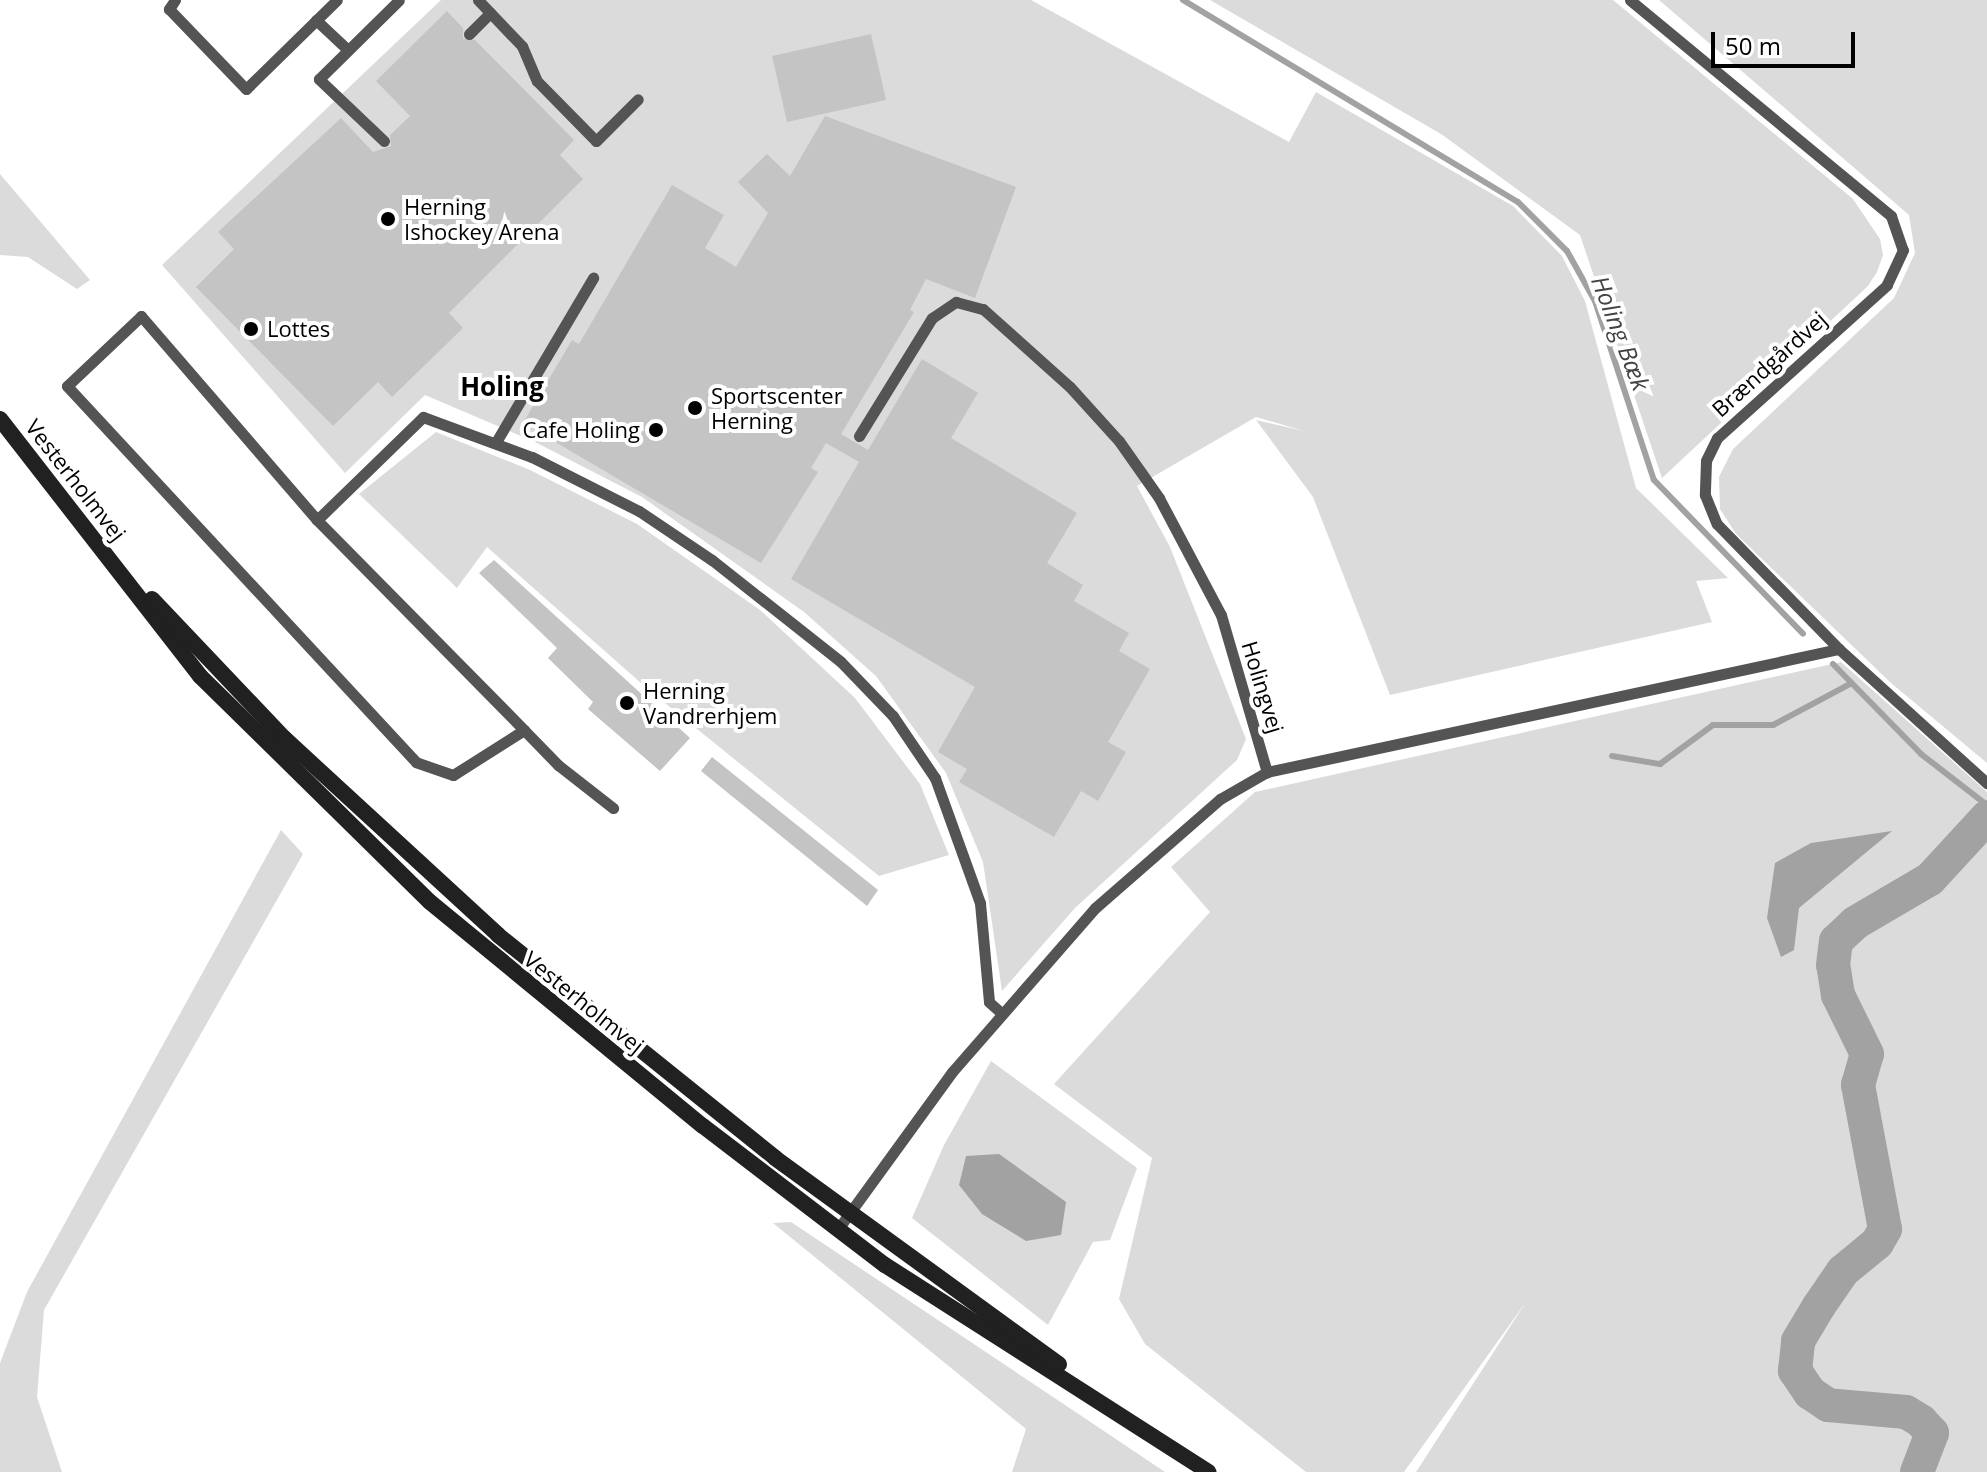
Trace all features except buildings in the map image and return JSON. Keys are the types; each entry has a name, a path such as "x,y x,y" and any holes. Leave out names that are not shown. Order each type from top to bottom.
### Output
{"street":[{"name":"Vesterholmvej","path":"0,419 200,676 250,730 430,902 665,1096 838,1229 935,1298 1090,1391"},
{"name":"Vesterholmvej","path":"118,568 284,738 475,914 620,1037 1090,1391 1209,1472"}],"lane":[{"path":"175,0 169,9 246,89 337,0"},
{"path":"384,141 319,79 399,0"},
{"path":"478,0 522,46 537,81 596,141 638,99"},
{"name":"Brændgårdvej","path":"1630,0 1891,216 1903,250 1887,285 1717,438 1706,461 1705,495 1717,524 1839,649 1986,782"},
{"path":"469,34 490,13"},
{"path":"316,20 347,49"},
{"path":"496,442 593,278"},
{"name":"Holingvej","path":"859,436 932,318 956,302 983,309 1070,387 1119,441 1159,498 1221,615 1267,772"},
{"path":"524,730 453,775 416,762 67,386 141,316 317,520 524,730 564,771 613,808"},
{"path":"317,520 423,417 496,442 639,511 712,560 841,662 893,716 935,778 961,840 980,903 989,1002 1000,1012"},
{"path":"838,1229 1000,1012 1095,908 1160,846 1220,799 1267,772 1839,649"}],"shaded area":[{"path":"441,0 1031,0 1289,142 1316,92 1513,206 1562,256 1585,301 1636,488 1728,578 1696,581 1712,622 1390,695 1313,497 1256,420 1304,431 1256,417 1137,486 1170,547 1246,739 1237,760 1075,908 1002,991 983,862 946,773 876,676 804,612 642,497 535,442 425,395 345,473 162,265"},
{"path":"1210,0 1613,0 1853,199 1880,239 1883,255 1877,272 1868,286 1662,478 1580,235 1441,134"},
{"path":"1659,0 1987,0 1987,763 1891,683 1736,534 1720,509 1719,477 1733,449 1894,298 1915,253 1909,215"},
{"path":"0,174 90,280 77,289 28,257 0,255"},
{"path":"436,432 530,470 637,524 760,610 855,698 920,784 949,855 879,876 650,691 487,547 457,588 359,494"},
{"path":"1841,662 1987,792 1987,1472 1416,1472 1526,1302 1404,1472 1306,1472 1145,1344 1119,1299 1152,1158 1054,1084 1210,912 1171,867 1255,792"},
{"path":"281,830 303,854 44,1310 37,1397 62,1472 0,1472 0,1363 27,1292"},
{"path":"1892,831 1799,908 1794,950 1781,957 1767,918 1775,863 1811,843"},
{"path":"991,1061 1137,1168 1110,1240 1093,1242 1048,1325 912,1218 944,1145"},
{"path":"999,1154 1066,1202 1061,1235 1026,1241 982,1214 959,1185 966,1156"},
{"path":"791,1222 1165,1472 1012,1472 1026,1429 773,1223"}],"waterway":[{"name":"Holing Bæk","path":"1183,0 1518,202 1567,251 1595,301 1654,480 1803,634"},
{"name":"Holing Bæk","path":"1833,664 1921,754 1987,805"},
{"path":"1612,756 1660,764 1713,725 1773,725 1852,683"},
{"path":"1917,1472 1932,1433 1921,1421 1906,1412 1828,1405 1810,1393 1795,1371 1798,1341 1819,1306 1843,1271 1877,1243 1885,1229 1858,1085 1867,1054 1838,995 1833,965 1836,941 1855,923 1930,879 1987,817"}],"place":[{"name":"Herning Ishockey Arena","path":"388,219"},
{"name":"Lottes","path":"251,329"},
{"name":"Sportscenter Herning","path":"695,408"},
{"name":"Cafe Holing","path":"656,430"},
{"name":"Herning Vandrerhjem","path":"627,703"}],"district":[{"name":"Holing","path":"502,387"}]}
